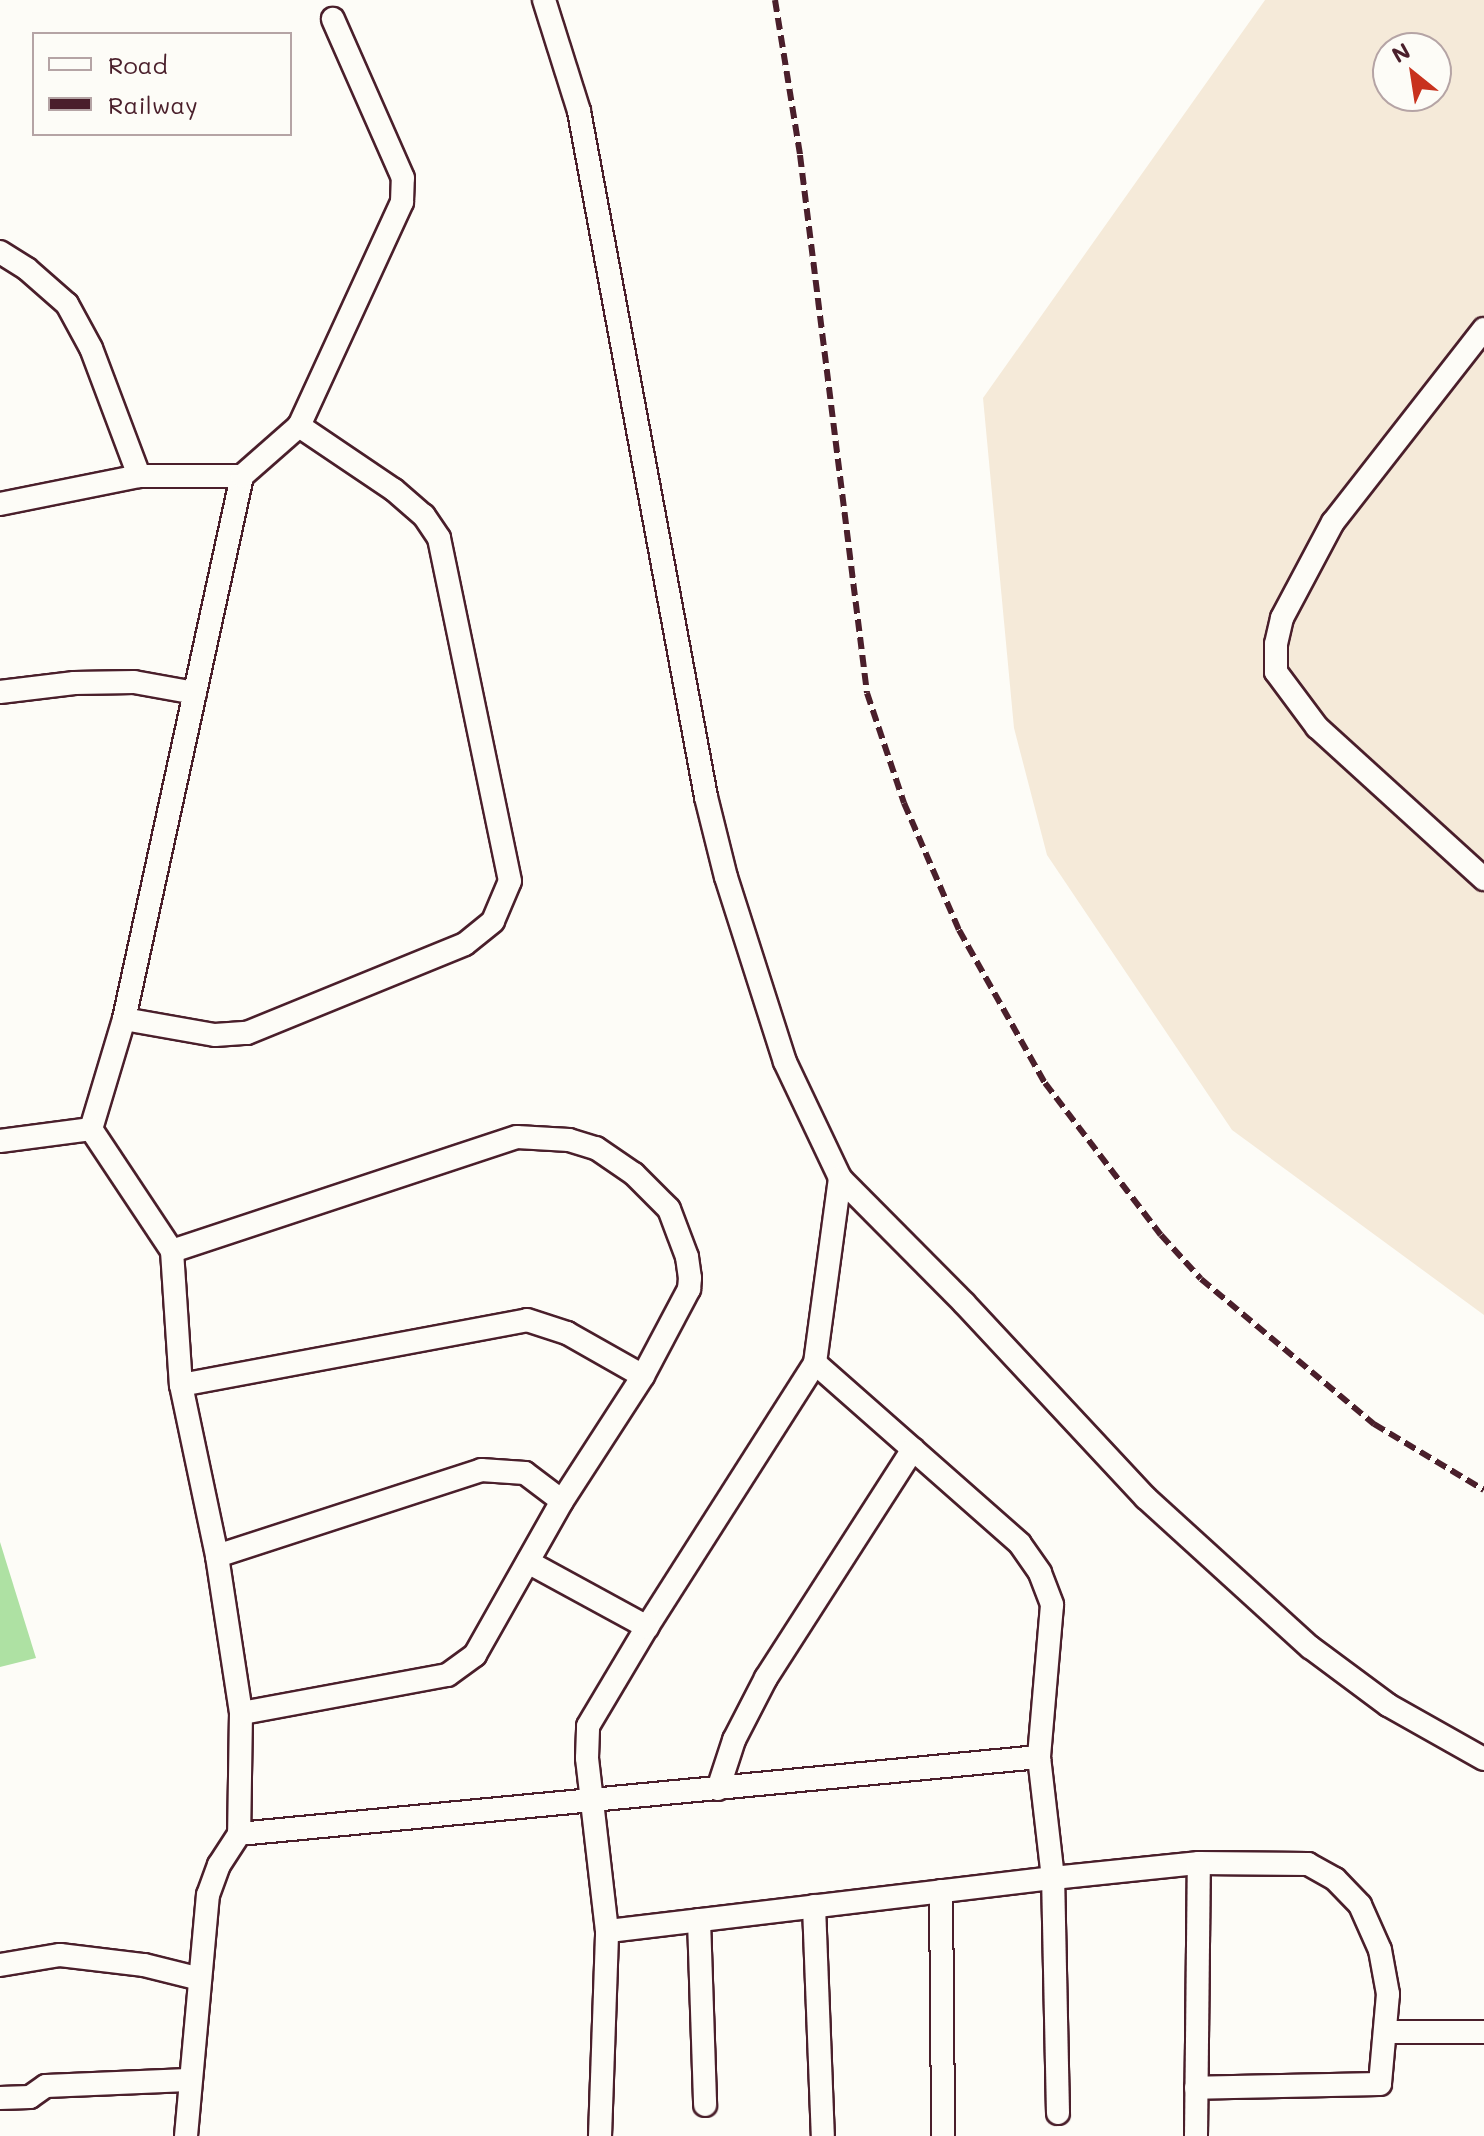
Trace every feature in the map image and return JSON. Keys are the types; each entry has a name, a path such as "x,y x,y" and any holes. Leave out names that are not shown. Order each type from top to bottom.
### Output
{"street":[{"path":"544,0 579,111 706,797 726,877 785,1062 840,1178 964,1303 1146,1498 1310,1647 1388,1705 1484,1759"},
{"path":"91,1129 124,1019 242,476 299,426 402,202 403,178 333,19"},
{"path":"0,252 27,269 67,304 91,348 139,476"},
{"path":"1484,329 1333,522 1282,618 1276,644 1276,672 1317,727 1484,879"},
{"path":"124,1019 215,1035 247,1033 465,944 493,921 510,881 439,538 424,516 394,490 299,426"},
{"path":"0,504 139,476 242,476"},
{"path":"0,692 74,683 134,682 195,693"},
{"path":"0,1141 91,1129"},
{"path":"91,1129 172,1251 181,1385 217,1556 241,1713 239,1834 219,1865 208,1895 188,2080 186,2136"},
{"path":"172,1251 517,1137 569,1140 596,1148 645,1185 669,1209 687,1257 689,1289 643,1376 562,1501 475,1655 447,1675 241,1713"},
{"path":"600,2136 607,1931 592,1801 588,1726 647,1627 815,1363 840,1178"},
{"path":"181,1385 527,1320 567,1333 643,1376"},
{"path":"815,1363 1020,1544 1040,1573 1052,1605 1039,1757 1053,1878 1058,2113"},
{"path":"718,1789 734,1740 766,1678 913,1449"},
{"path":"217,1556 481,1470 525,1473 562,1501"},
{"path":"528,1562 647,1627"},
{"path":"239,1834 1039,1757"},
{"path":"607,1931 1199,1863 1308,1864 1335,1879 1360,1905 1380,1950 1388,1994 1380,2084 1196,2088"},
{"path":"1196,2136 1199,1863"},
{"path":"941,1891 943,2136"},
{"path":"814,1906 823,2136"},
{"path":"699,1920 705,2105"},
{"path":"0,1965 60,1955 144,1965 200,1979"},
{"path":"1385,2032 1484,2032"},
{"path":"0,2098 30,2097 46,2086 188,2080"}],"shaded area":[{"path":"1265,0 1484,0 1484,1315 1232,1130 1047,855 1014,728 983,398"}],"green space":[{"path":"0,1542 36,1658 0,1667"}],"railway":[{"path":"775,0 800,155 867,693 904,803 959,930 1045,1083 1161,1235 1201,1279 1374,1424 1484,1490"}]}
